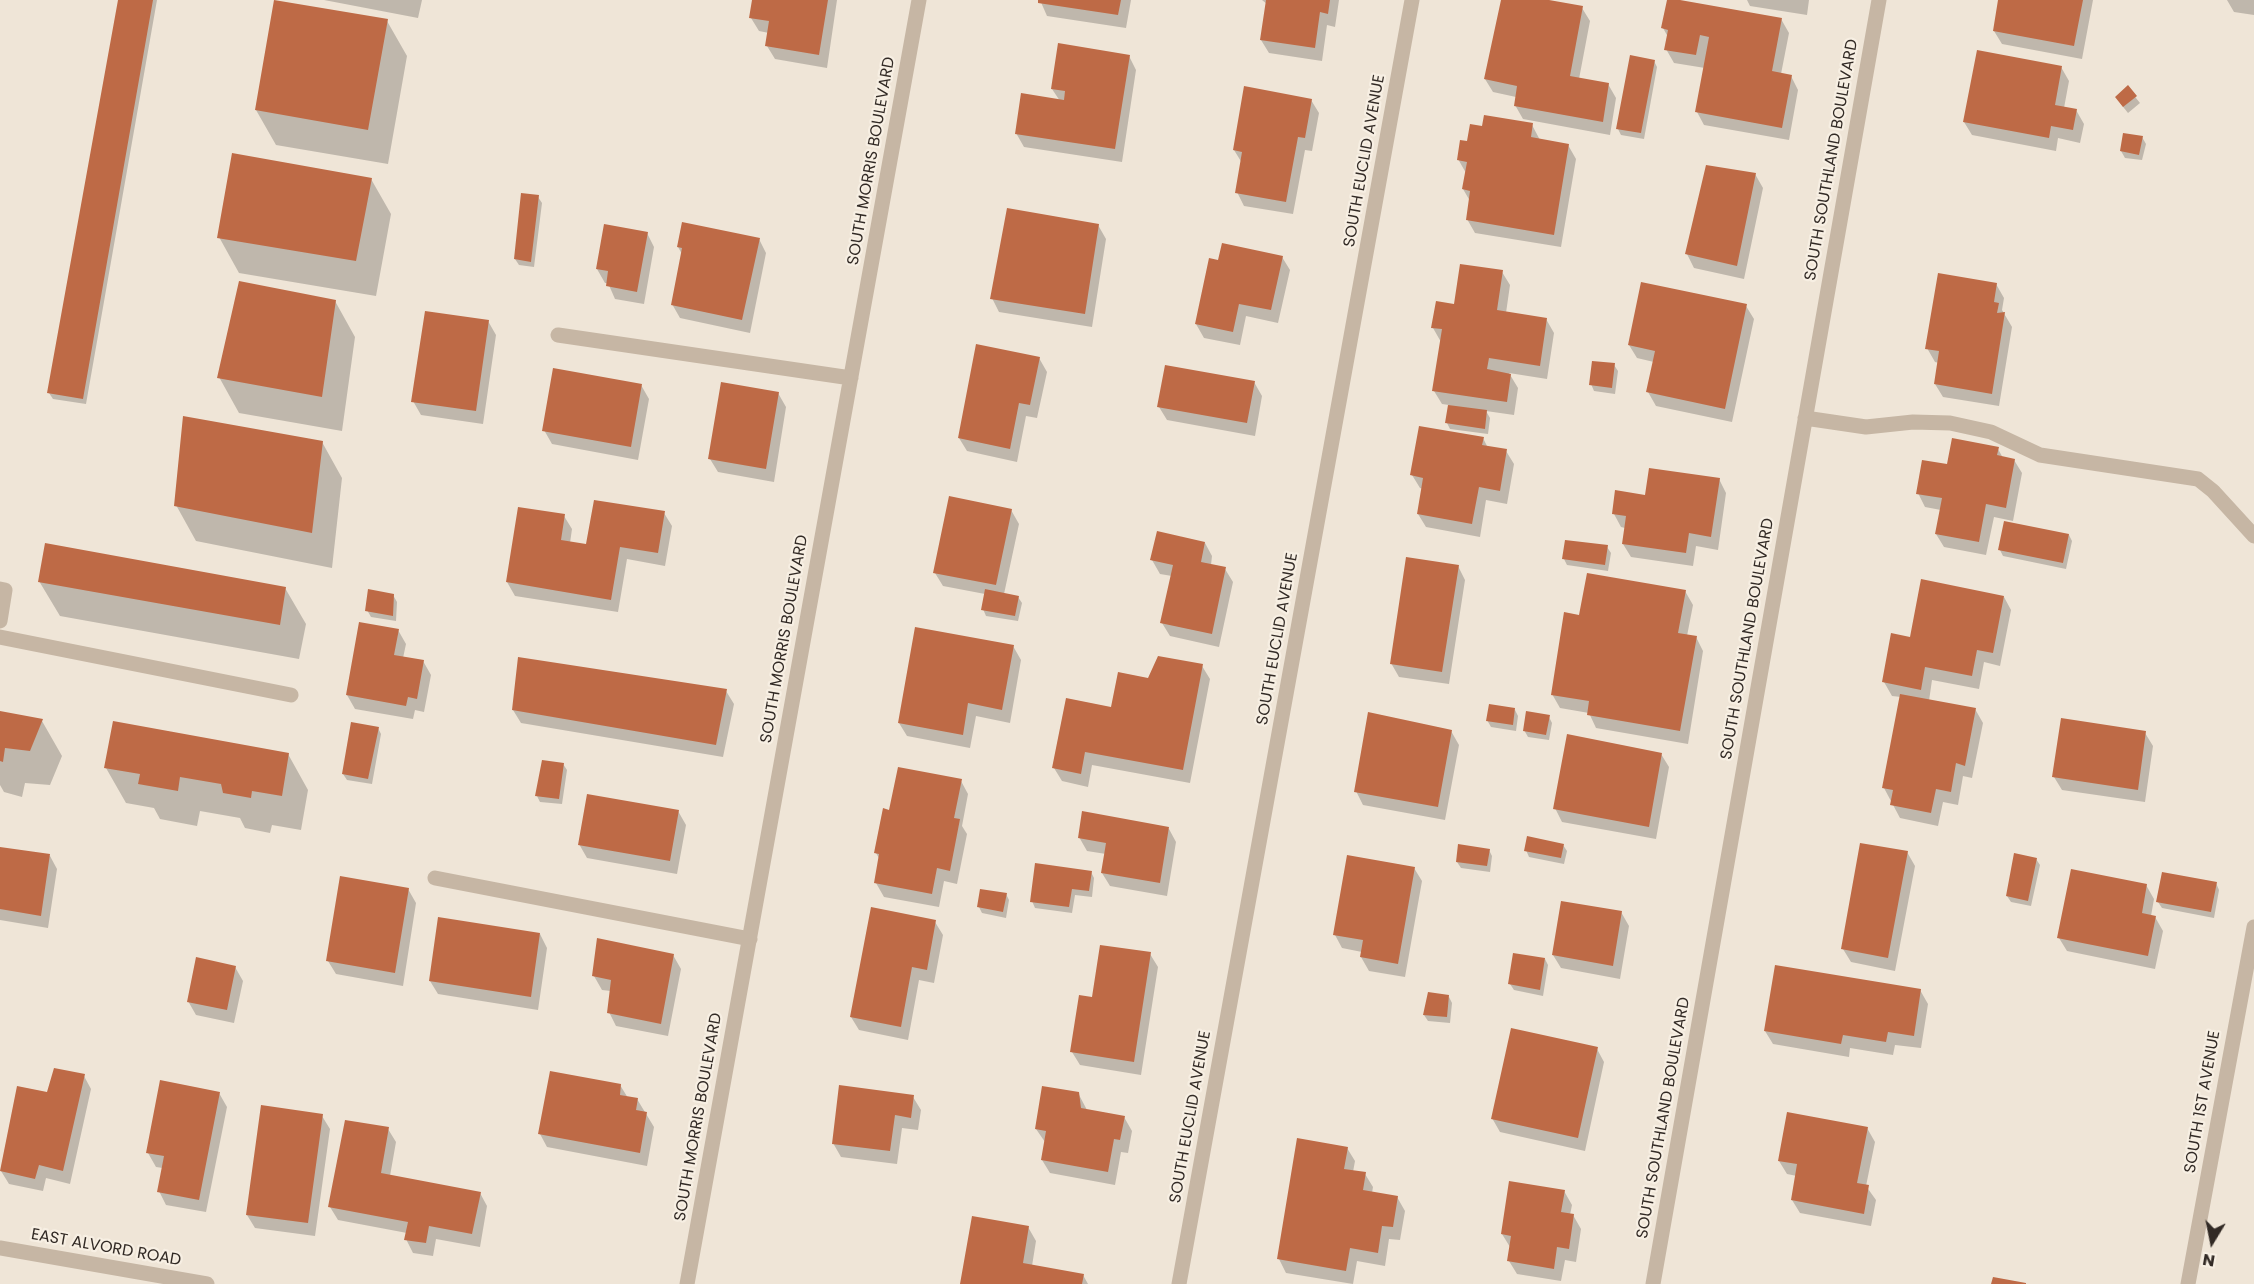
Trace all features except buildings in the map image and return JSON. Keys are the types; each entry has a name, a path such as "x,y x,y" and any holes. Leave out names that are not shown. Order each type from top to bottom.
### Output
{"street":[{"name":"SOUTH MORRIS BOULEVARD","path":"687,1284 919,0"},
{"name":"SOUTH EUCLID AVENUE","path":"1179,1284 1412,0"},
{"name":"SOUTH SOUTHLAND BOULEVARD","path":"1653,1284 1879,0"},
{"path":"558,335 851,378"},
{"path":"1805,418 1866,427 1913,422 1950,423 1991,432 2040,455 2198,479 2213,491 2254,536"},
{"path":"0,589 5,590 0,621"},
{"path":"0,637 291,695"},
{"path":"435,878 750,939"},
{"name":"SOUTH 1ST AVENUE","path":"2188,1284 2254,927"},
{"name":"EAST ALVORD ROAD","path":"0,1248 207,1284"}]}
